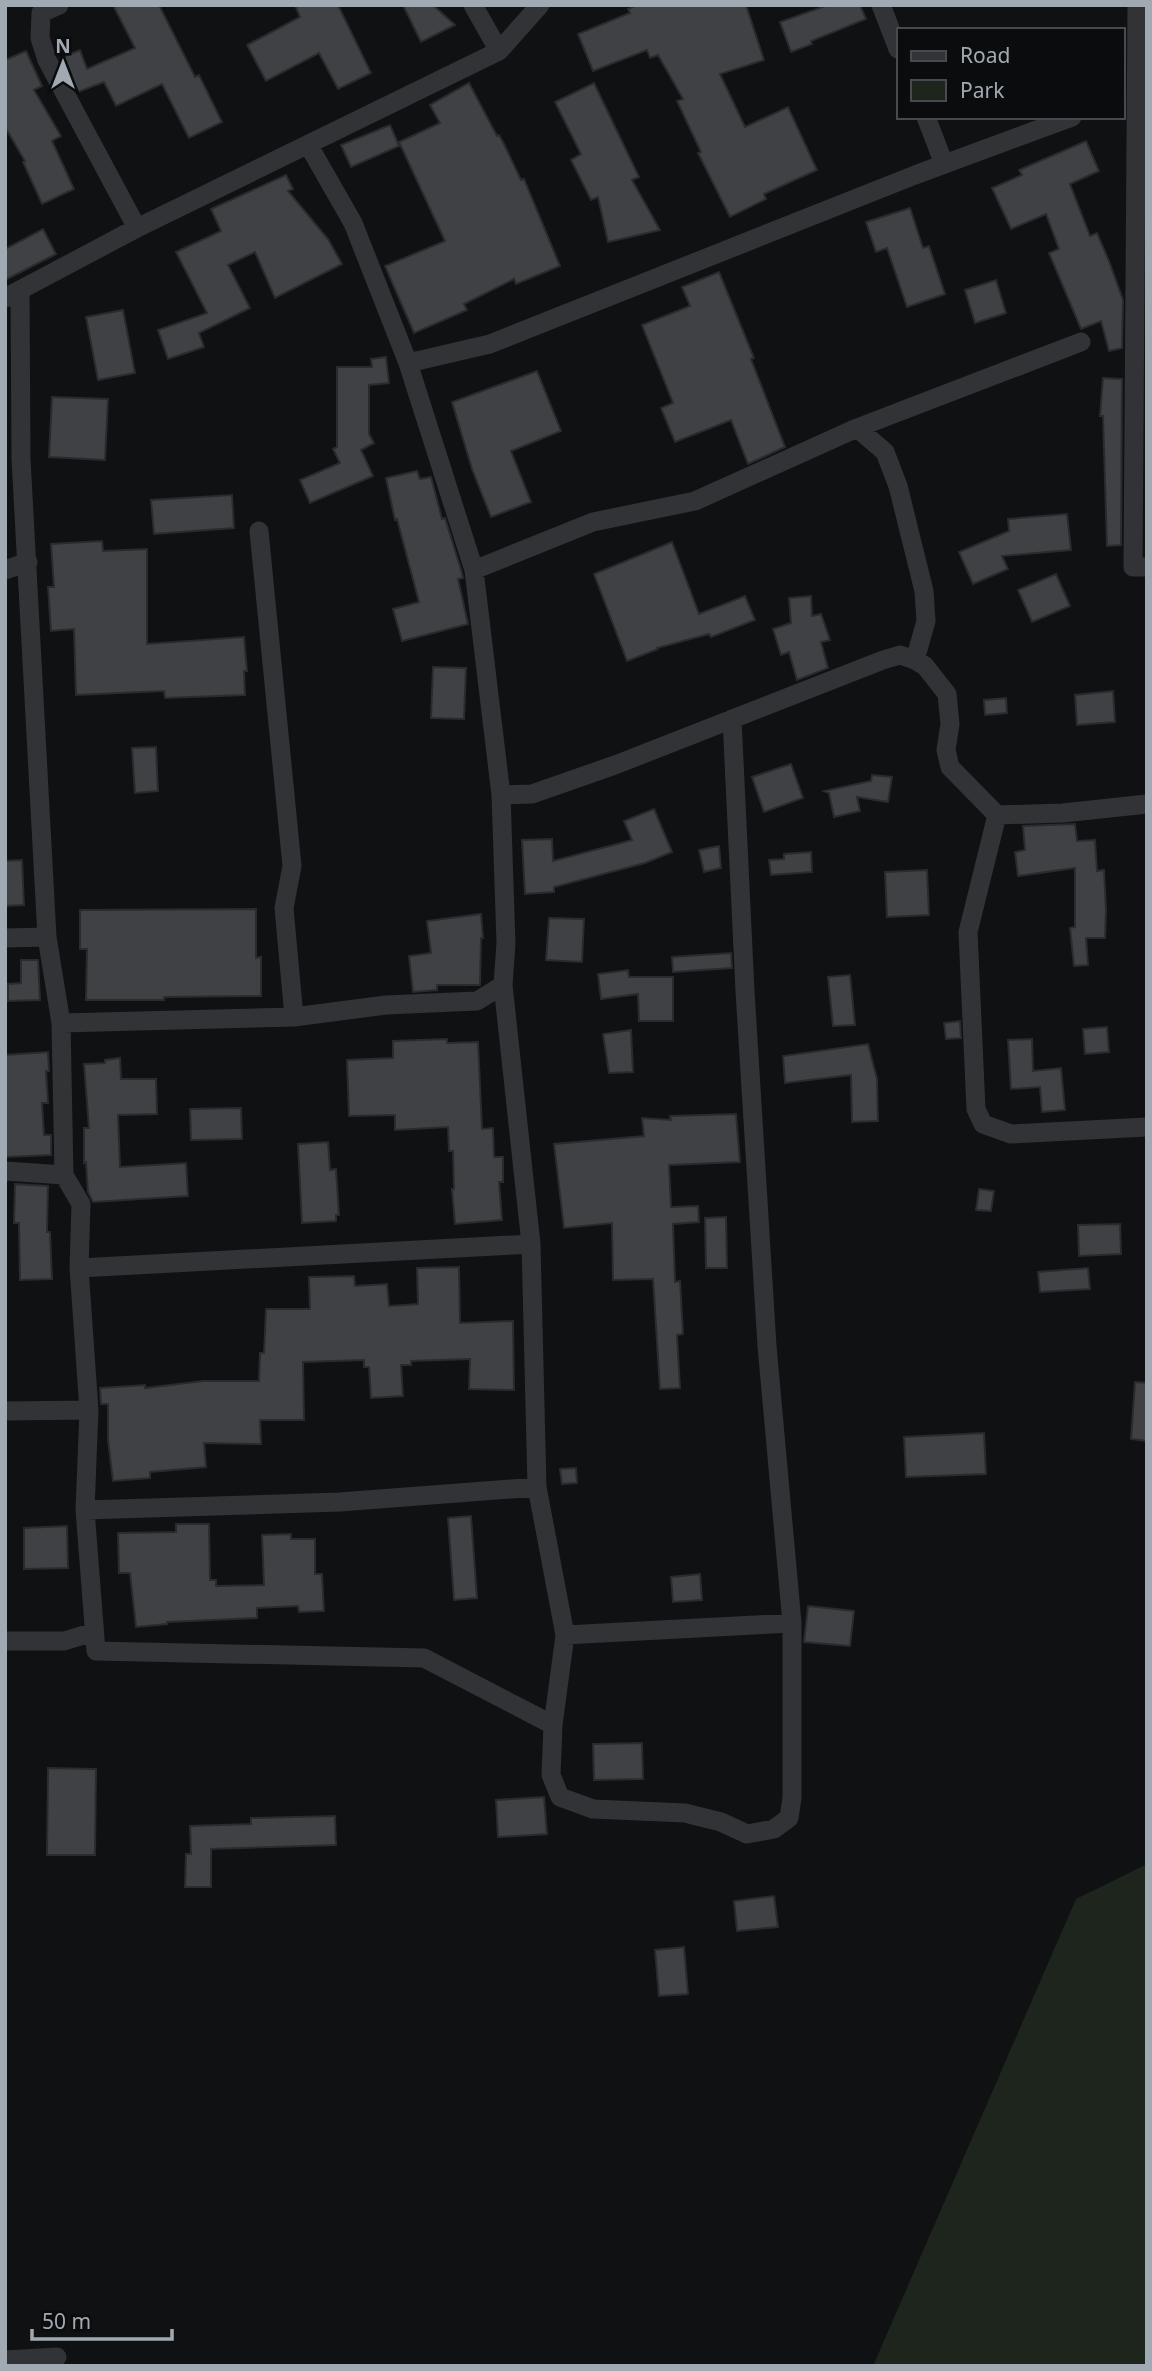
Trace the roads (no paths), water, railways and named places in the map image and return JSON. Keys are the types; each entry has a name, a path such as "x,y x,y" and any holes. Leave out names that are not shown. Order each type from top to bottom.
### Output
{"street":[{"path":"59,5 41,13 40,38 47,61 137,228"},
{"path":"473,5 499,51"},
{"path":"540,5 499,51 137,228 13,294 47,937 61,1023 64,1175 81,1204 79,1268 89,1410 85,1510 96,1651 424,1658 552,1725"},
{"path":"881,5 897,45"},
{"path":"1137,5 1141,310 1133,567 1147,568"},
{"path":"927,119 944,164"},
{"path":"408,363 490,344 944,164 1067,119"},
{"path":"309,146 353,222 408,363 474,570 501,795 506,943 503,985 531,1244 537,1487 565,1635 552,1725 551,1775 560,1797 593,1809 685,1813 722,1822 747,1834 774,1829 789,1818 792,1798 792,1623 767,1346 745,991 732,719"},
{"path":"474,570 593,522 695,501 857,428 1081,342"},
{"path":"857,428 885,452 898,486 924,591 926,621 915,660"},
{"path":"259,531 292,866 284,908 294,1017"},
{"path":"5,570 28,562"},
{"path":"501,795 532,794 900,655 925,666 947,694 950,724 946,750 950,767 997,815 1063,813 1147,804"},
{"path":"997,815 968,932 976,1109 983,1124 1011,1133 1147,1127"},
{"path":"5,938 47,937"},
{"path":"61,1023 294,1017 386,1005 477,1001 503,985"},
{"path":"5,1171 64,1175"},
{"path":"79,1268 531,1244"},
{"path":"5,1411 89,1410"},
{"path":"85,1510 340,1502 537,1487"},
{"path":"565,1635 792,1623"},
{"path":"5,1641 65,1641 94,1632"},
{"path":"5,2360 57,2357"}]}
